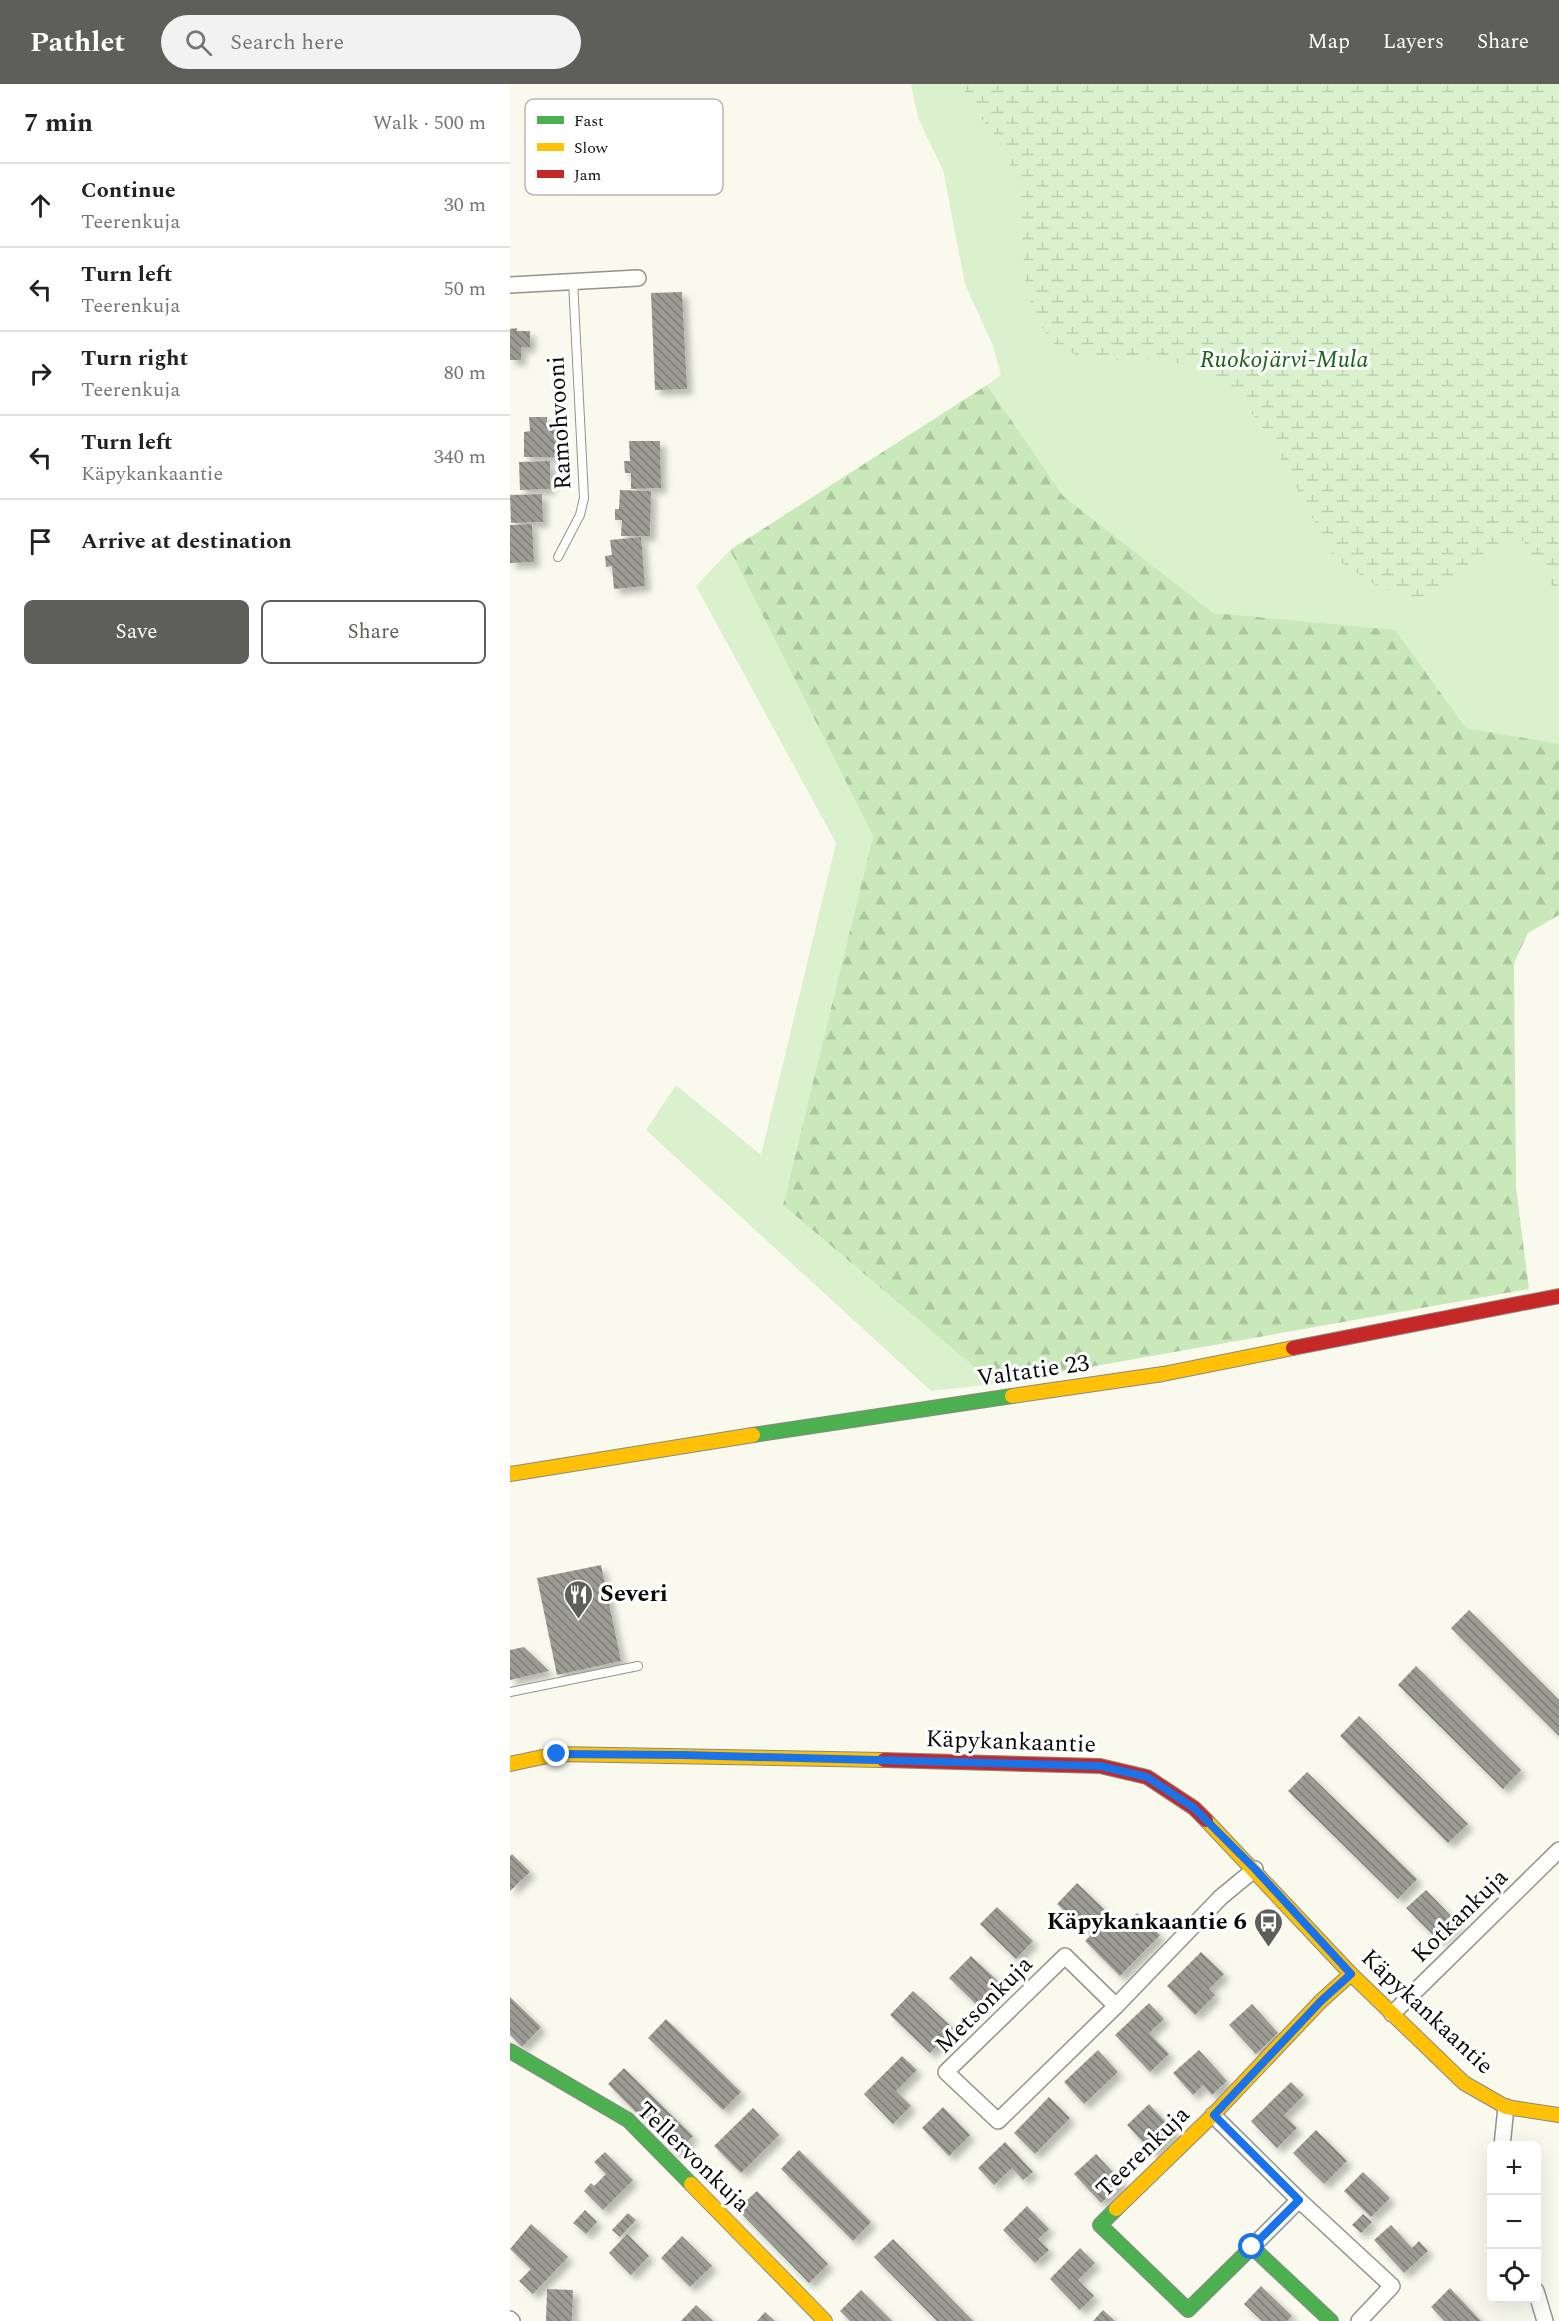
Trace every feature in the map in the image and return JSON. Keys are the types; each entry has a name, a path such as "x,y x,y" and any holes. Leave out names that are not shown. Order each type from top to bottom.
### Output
{"main road":[{"name":"Valtatie 23","path":"510,1474 1162,1374 1559,1296"},
{"name":"Käpykankaantie","path":"510,1764 568,1754 1100,1766 1147,1777 1194,1808 1255,1869 1351,1974 1464,2083 1506,2107 1559,2115"},
{"name":"Teerenkuja","path":"1252,2247 1188,2310 1100,2225 1214,2115 1321,2001 1351,1974"},
{"name":"Tellervonkuja","path":"510,2051 628,2120 825,2321"},
{"path":"1252,2247 1331,2321"}],"street":[{"path":"510,285 638,278"},
{"name":"Kotkankuja","path":"1392,2014 1559,1850"},
{"name":"Metsonkuja","path":"1116,2006 1065,1956 946,2073 998,2121 1116,2006 1221,1897 1255,1869"},
{"path":"1502,2141 1506,2107"},
{"name":"Teerenkuja","path":"1214,2115 1299,2200 1392,2286 1359,2321"},
{"name":"Teerenkuja","path":"1252,2247 1299,2200"},
{"path":"1540,2303 1545,2321"}],"lane":[{"name":"Ramohvooni","path":"558,557 580,515 584,498 573,281"},
{"path":"510,1692 638,1666"}],"green space":[{"name":"Ruokojärvi-Mula","path":"911,84 1559,84 1559,785 1083,549 1013,423 987,385 1001,375 993,346 965,284 943,170 918,118"},
{"path":"961,84 1559,84 1559,596 1520,537 1494,548 1462,569 1433,599 1410,602 1374,584 1334,558 1269,437 1238,394 1202,367 1149,359 1106,360 1078,356 1051,342 1035,316 1025,283 1020,190 1001,143 972,107"},
{"path":"987,385 1063,496 1213,613 1395,630 1466,728 1559,744 1559,915 1528,933 1514,963 1516,1188 1529,1289 994,1384 783,1205 873,836 730,550"},
{"path":"730,550 873,836 783,1205 994,1384 931,1391 646,1130 676,1085 761,1155 836,843 696,586"}],"building":[{"path":"682,292 687,389 655,390 651,293"},
{"path":"517,328 517,331 530,331 530,347 521,347 521,360 510,360 510,329"},
{"path":"529,417 547,417 547,425 556,425 556,457 524,457 524,432 530,431"},
{"path":"629,441 660,441 661,488 631,489 631,473 625,473 624,461 630,461"},
{"path":"550,461 550,489 520,490 519,462"},
{"path":"620,490 651,491 650,536 621,536 622,520 615,520 615,509 619,509"},
{"path":"542,494 543,522 511,523 510,495"},
{"path":"532,524 534,562 510,563 510,525"},
{"path":"641,537 645,586 614,589 612,566 606,567 605,556 612,555 610,540"},
{"name":"Severi","path":"601,1565 621,1661 557,1675 537,1578"},
{"path":"1469,1610 1559,1700 1559,1736 1451,1628"},
{"path":"524,1647 549,1671 510,1680 510,1650"},
{"path":"1416,1666 1521,1770 1503,1789 1398,1685"},
{"path":"1359,1716 1468,1824 1448,1843 1340,1736"},
{"path":"1307,1772 1417,1879 1398,1899 1288,1791"},
{"path":"512,1854 530,1872 510,1891 510,1856"},
{"path":"1077,1883 1105,1910 1085,1931 1057,1904"},
{"path":"1426,1890 1458,1923 1439,1941 1406,1908"},
{"path":"997,1907 1033,1941 1016,1959 980,1924"},
{"path":"1137,1913 1160,1935 1120,1976 1085,1941 1109,1917 1121,1929"},
{"path":"1201,1952 1224,1974 1209,1989 1215,1995 1195,2015 1167,1986"},
{"path":"971,1956 1000,1983 978,2006 949,1978"},
{"path":"913,1991 953,2028 930,2053 890,2015"},
{"path":"510,1997 541,2027 522,2047 510,2035"},
{"path":"1149,2003 1164,2019 1149,2033 1169,2054 1150,2072 1115,2035"},
{"path":"1252,2004 1278,2033 1256,2054 1229,2025"},
{"path":"666,2019 741,2092 723,2110 648,2038"},
{"path":"1098,2050 1118,2072 1084,2104 1064,2082"},
{"path":"1199,2050 1227,2081 1212,2095 1203,2085 1193,2095 1173,2073"},
{"path":"902,2056 917,2070 896,2091 911,2106 893,2124 864,2094"},
{"path":"624,2068 693,2136 676,2153 608,2084"},
{"path":"1291,2082 1304,2095 1284,2115 1297,2128 1277,2148 1251,2121"},
{"path":"1049,2097 1070,2118 1035,2154 1014,2133"},
{"path":"1149,2104 1175,2132 1153,2153 1127,2125"},
{"path":"943,2107 970,2135 949,2156 922,2128"},
{"path":"753,2108 779,2135 741,2173 714,2146"},
{"path":"1316,2130 1347,2161 1324,2184 1293,2153"},
{"path":"1005,2142 1033,2172 1023,2180 1012,2168 994,2185 978,2168"},
{"path":"799,2150 871,2222 853,2241 781,2169"},
{"path":"605,2152 633,2180 603,2210 584,2191 591,2183 594,2186 606,2174 594,2162"},
{"path":"1096,2154 1123,2183 1101,2203 1074,2174"},
{"path":"1363,2172 1390,2198 1371,2217 1344,2191"},
{"path":"757,2191 828,2264 809,2283 737,2209"},
{"path":"1027,2206 1049,2229 1038,2239 1049,2250 1035,2263 1003,2230"},
{"path":"585,2210 597,2222 586,2234 573,2223"},
{"path":"628,2213 636,2220 620,2237 612,2230"},
{"path":"1363,2214 1372,2222 1361,2233 1352,2225"},
{"path":"531,2224 568,2257 533,2294 519,2281 531,2269 510,2249"},
{"path":"1391,2225 1412,2248 1419,2241 1428,2251 1404,2273 1374,2240"},
{"path":"627,2234 649,2256 631,2275 609,2253"},
{"path":"682,2236 712,2266 690,2287 661,2258"},
{"path":"893,2239 973,2321 937,2321 874,2257"},
{"path":"1080,2248 1095,2263 1078,2280 1094,2296 1080,2310 1050,2279"},
{"path":"1261,2286 1292,2316 1287,2321 1262,2321 1244,2304"},
{"path":"1450,2288 1481,2321 1444,2321 1431,2307"},
{"path":"547,2289 573,2290 572,2321 546,2321"},
{"path":"861,2290 892,2321 850,2321 840,2311"},
{"path":"696,2305 713,2321 681,2321"},
{"path":"1103,2310 1115,2321 1093,2321"},
{"path":"765,2312 775,2321 757,2321"}],"traffic: fast":[{"path":"753,1435 1012,1396"},
{"path":"510,2051 628,2120 691,2184"},
{"path":"1116,2209 1100,2225 1188,2310 1252,2247 1331,2321"}],"traffic: slow":[{"path":"1012,1396 1163,1374 1293,1348"},
{"path":"510,1474 753,1435"},
{"path":"510,1764 557,1754 884,1760"},
{"path":"1206,1820 1351,1974 1464,2083 1506,2107 1559,2115"},
{"path":"1116,2209 1213,2115 1321,2001 1351,1974"},
{"path":"691,2184 825,2321"}],"traffic: jam":[{"path":"1293,1348 1559,1296"},
{"path":"884,1760 1100,1766 1147,1777 1194,1808 1206,1820"}],"place":[{"name":"Severi","path":"579,1620"},
{"name":"Käpykankaantie 6","path":"1268,1948"}],"route":[{"path":"557,1754 1100,1766 1147,1777 1194,1808 1255,1869 1351,1974 1321,2001 1214,2115 1299,2200 1252,2247"}]}
